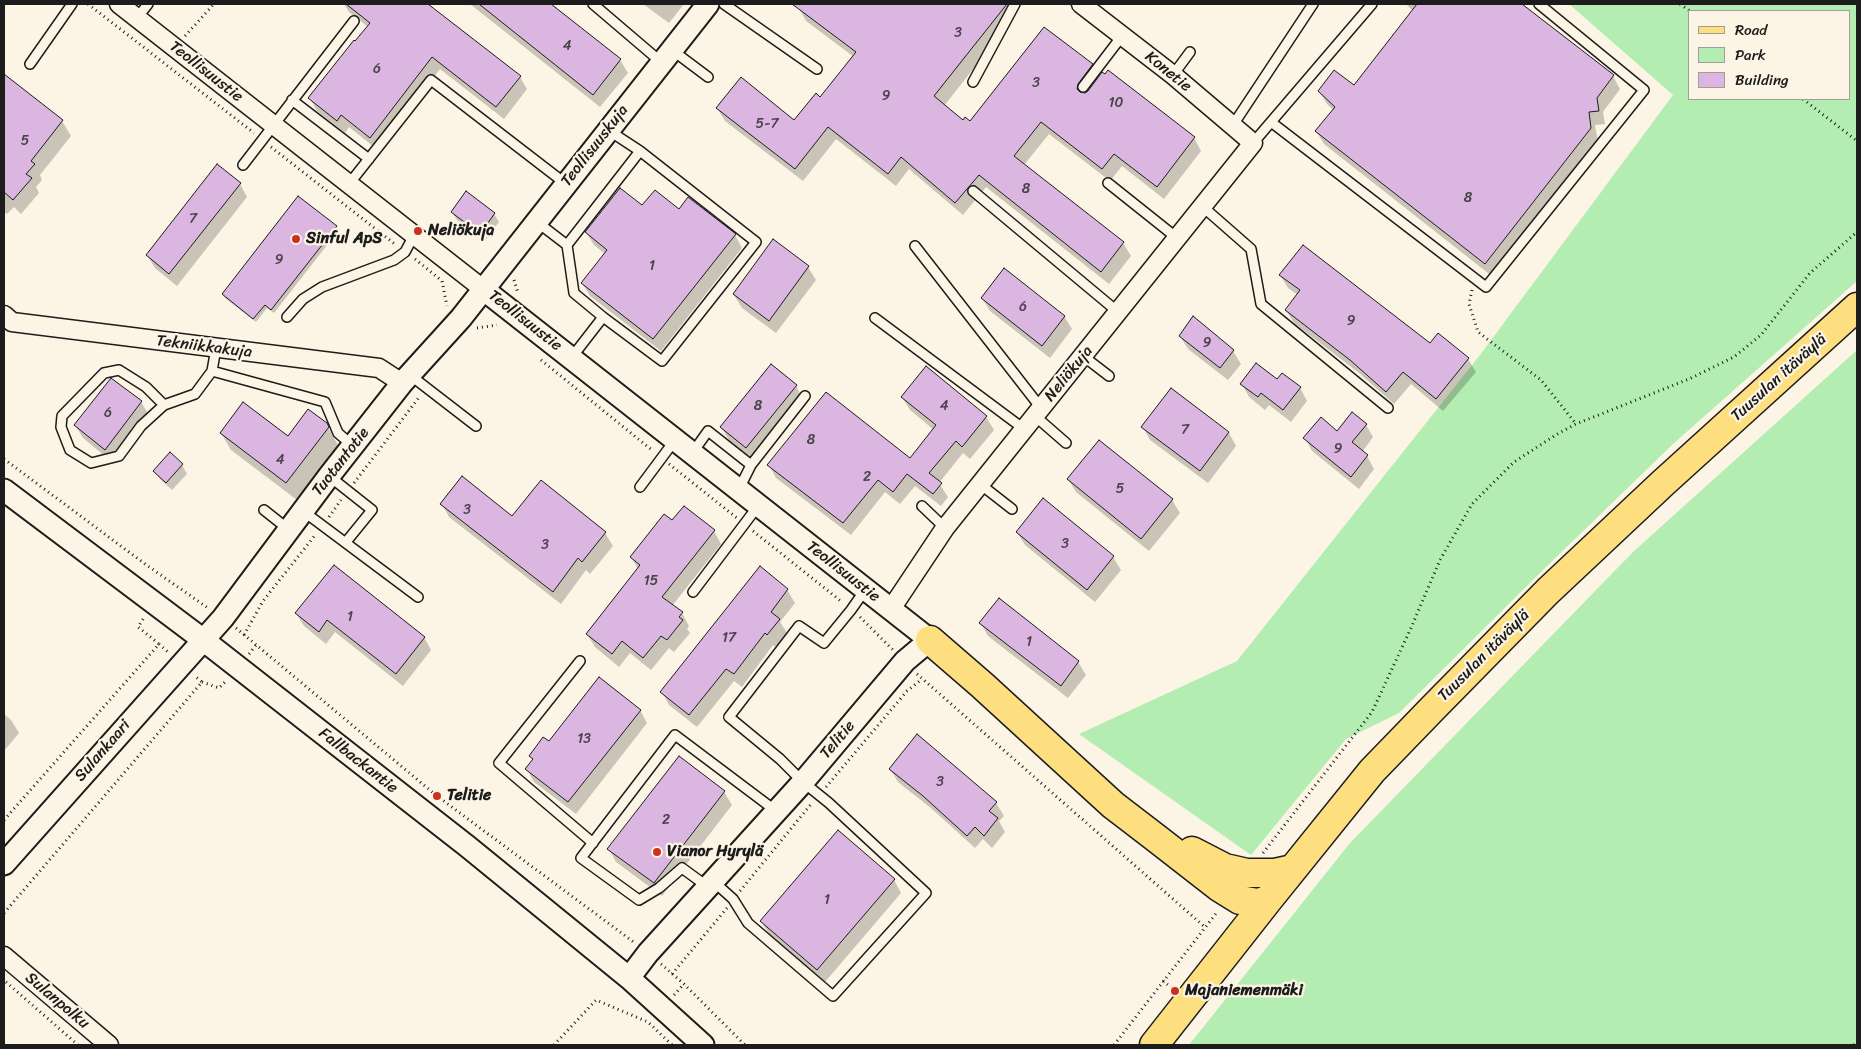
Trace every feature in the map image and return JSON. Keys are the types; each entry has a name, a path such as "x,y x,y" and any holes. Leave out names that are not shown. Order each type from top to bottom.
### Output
{"main road":[{"name":"Tuusulan itäväylä","path":"1154,1045 1372,772 1548,591 1663,483 1857,307"},
{"path":"930,640 1113,806 1218,887 1240,900 1258,903 1268,900"},
{"path":"1085,779 1107,792 1161,832 1204,859 1247,873 1275,873 1293,869"},
{"path":"1085,779 1110,810 1218,900 1227,914 1229,922 1228,937 1222,959"}],"street":[{"name":"Teollisuustie","path":"119,4 572,357 675,440 693,452 758,506 930,640"},
{"name":"Teollisuuskuja","path":"483,289 708,4"},
{"name":"Konetie","path":"1084,4 1173,75 1253,143"},
{"name":"Neliökuja","path":"891,609 945,528 1253,143"},
{"name":"Tuotantotie","path":"202,639 223,618 288,529 406,379 483,289"},
{"name":"Tekniikkakuja","path":"4,315 12,322 380,368 406,379"},
{"name":"Fallbackantie","path":"4,490 202,639 467,846 629,978 703,1045"},
{"name":"Sulankaari","path":"4,864 202,639"},
{"name":"Telitie","path":"629,978 648,953 776,812 811,789 905,661 930,640"},
{"name":"Sulanpolku","path":"4,956 109,1045"}],"lane":[{"path":"30,64 72,4"},
{"path":"137,18 148,4"},
{"path":"594,4 666,56 708,77"},
{"path":"724,4 817,69"},
{"path":"974,82 1016,4"},
{"path":"1233,125 1313,4"},
{"path":"1253,143 1372,4"},
{"path":"1270,122 1486,287 1644,90 1539,4"},
{"path":"243,165 354,22"},
{"path":"1083,87 1122,36"},
{"path":"1173,75 1190,52"},
{"path":"349,184 431,80 566,184"},
{"path":"292,100 369,159"},
{"path":"537,222 567,245 574,293 662,362 756,242 640,151 608,130"},
{"path":"567,245 640,151"},
{"path":"1108,183 1177,238"},
{"path":"973,191 1118,312"},
{"path":"1202,206 1251,249 1260,304 1388,408"},
{"path":"286,317 303,299 322,287 394,260 405,252 414,235"},
{"path":"914,246 1034,418"},
{"path":"572,357 604,317"},
{"path":"875,318 1034,418 1066,443"},
{"path":"164,405 146,387 119,370 104,374 62,416 61,427 70,450 91,463 119,456 141,426 164,405 194,394 212,371 216,348"},
{"path":"1083,356 1109,376"},
{"path":"212,371 325,402 338,433 353,447"},
{"path":"406,379 476,426"},
{"path":"738,490 751,465 805,396"},
{"path":"693,452 708,431 751,465"},
{"path":"640,487 675,440"},
{"path":"329,476 372,510 346,542"},
{"path":"980,484 1012,509"},
{"path":"693,592 758,506"},
{"path":"922,506 945,528"},
{"path":"264,510 288,529"},
{"path":"302,511 418,597"},
{"path":"776,812 675,735 581,858 638,900 659,888 682,868 733,899 748,923 833,996 926,893 780,759 730,717 799,626 824,643 865,590"},
{"path":"580,661 499,763 593,843"}],"path":[{"path":"175,48 214,4"},
{"path":"1804,100 1857,141"},
{"path":"1262,853 1372,712 1440,560 1472,504 1514,462 1576,424 1689,379 1734,357 1761,335 1810,273 1857,232"},
{"path":"1474,278 1469,304 1478,332 1541,380 1576,424"},
{"path":"4,459 172,583 223,618 437,796 648,953 745,1045"},
{"path":"4,913 202,682 138,627 172,583"},
{"path":"4,820 159,644"},
{"path":"672,974 733,899 811,789 907,691 922,680"},
{"path":"1114,1045 1210,920"},
{"path":"4,980 78,1045"},
{"path":"1163,981 1175,990"},
{"path":"554,1045 596,1000 648,1022 672,1045"},
{"path":"1854,1045 1857,1041"}],"green space":[{"path":"1569,4 1857,4 1857,281 1673,444 1399,713 1346,739 1251,855 1079,734 1237,661 1480,355 1673,95"},
{"path":"1857,350 1857,1045 1189,1045 1350,843 1633,552"}],"building":[{"path":"346,4 428,4 521,76 496,107 432,57 370,138 341,115 337,121 308,98 354,40 370,23"},
{"path":"479,4 551,4 621,59 593,95"},
{"path":"792,4 1007,4 934,96 963,120 965,117 970,121 1044,27 1093,64 1078,84 1077,89 1080,92 1085,93 1088,91 1102,72 1105,74 1108,70 1195,137 1157,187 1114,154 1102,169 1041,122 1014,156 1124,242 1101,272 979,175 955,203 901,157 888,174 828,127 795,169 716,108 741,77 794,120 816,93 820,97 856,52"},
{"path":"1417,4 1522,4 1614,75 1597,98 1599,111 1589,112 1591,128 1485,264 1315,131 1335,107 1318,91 1334,70 1354,85"},
{"path":"4,74 63,120 31,161 35,164 26,174 32,178 13,200 4,192"},
{"path":"217,164 241,183 169,274 146,255"},
{"path":"620,188 642,205 655,190 679,209 688,197 736,234 653,339 581,283 607,250 585,232"},
{"path":"466,191 495,213 480,234 451,212"},
{"path":"298,196 337,226 271,310 265,305 253,319 222,294"},
{"path":"773,239 809,266 769,321 733,294"},
{"path":"1303,245 1430,343 1438,333 1469,358 1436,399 1403,372 1386,392 1350,360 1285,310 1300,290 1279,275"},
{"path":"1004,268 1065,316 1042,346 981,298"},
{"path":"1193,316 1234,350 1220,368 1179,336"},
{"path":"1256,363 1277,379 1282,373 1301,387 1283,410 1261,393 1258,397 1240,384"},
{"path":"771,364 797,385 746,448 720,427"},
{"path":"926,366 987,416 962,447 956,441 929,473 942,483 933,494 907,474 893,492 878,480 843,523 767,465 826,392 910,458 936,425 901,397"},
{"path":"111,378 142,401 105,450 74,425"},
{"path":"1171,388 1229,432 1200,471 1141,427"},
{"path":"243,402 288,436 308,409 327,423 329,427 286,483 220,433"},
{"path":"1352,412 1367,424 1352,442 1368,455 1351,477 1303,438 1321,417 1337,431"},
{"path":"1099,440 1173,499 1141,539 1067,479"},
{"path":"170,452 183,464 166,483 153,471"},
{"path":"462,476 512,516 541,480 606,532 582,562 578,558 553,592 440,504"},
{"path":"1043,498 1114,556 1087,590 1016,532"},
{"path":"684,506 715,530 662,597 683,612 679,617 683,620 667,640 661,636 643,658 622,641 612,654 586,634 640,565 630,557 664,514 672,520"},
{"path":"334,565 425,637 396,674 327,620 319,632 295,613"},
{"path":"760,566 788,589 771,612 780,619 767,635 765,633 734,674 726,669 689,715 660,692"},
{"path":"999,598 1079,661 1061,686 979,623"},
{"path":"599,677 641,710 568,802 525,769 533,759 529,756 543,737 549,741"},
{"path":"917,734 997,802 989,811 998,818 984,836 975,827 967,836 923,796 889,769"},
{"path":"679,756 725,791 654,883 607,849"},
{"path":"838,830 895,879 817,970 760,921"}],"place":[{"name":"Neliökuja","path":"418,231"},
{"name":"Sinful ApS","path":"296,239"},
{"name":"Telitie","path":"437,796"},
{"name":"Vianor Hyrylä","path":"657,852"},
{"name":"Majaniemenmäki","path":"1175,991"}]}
